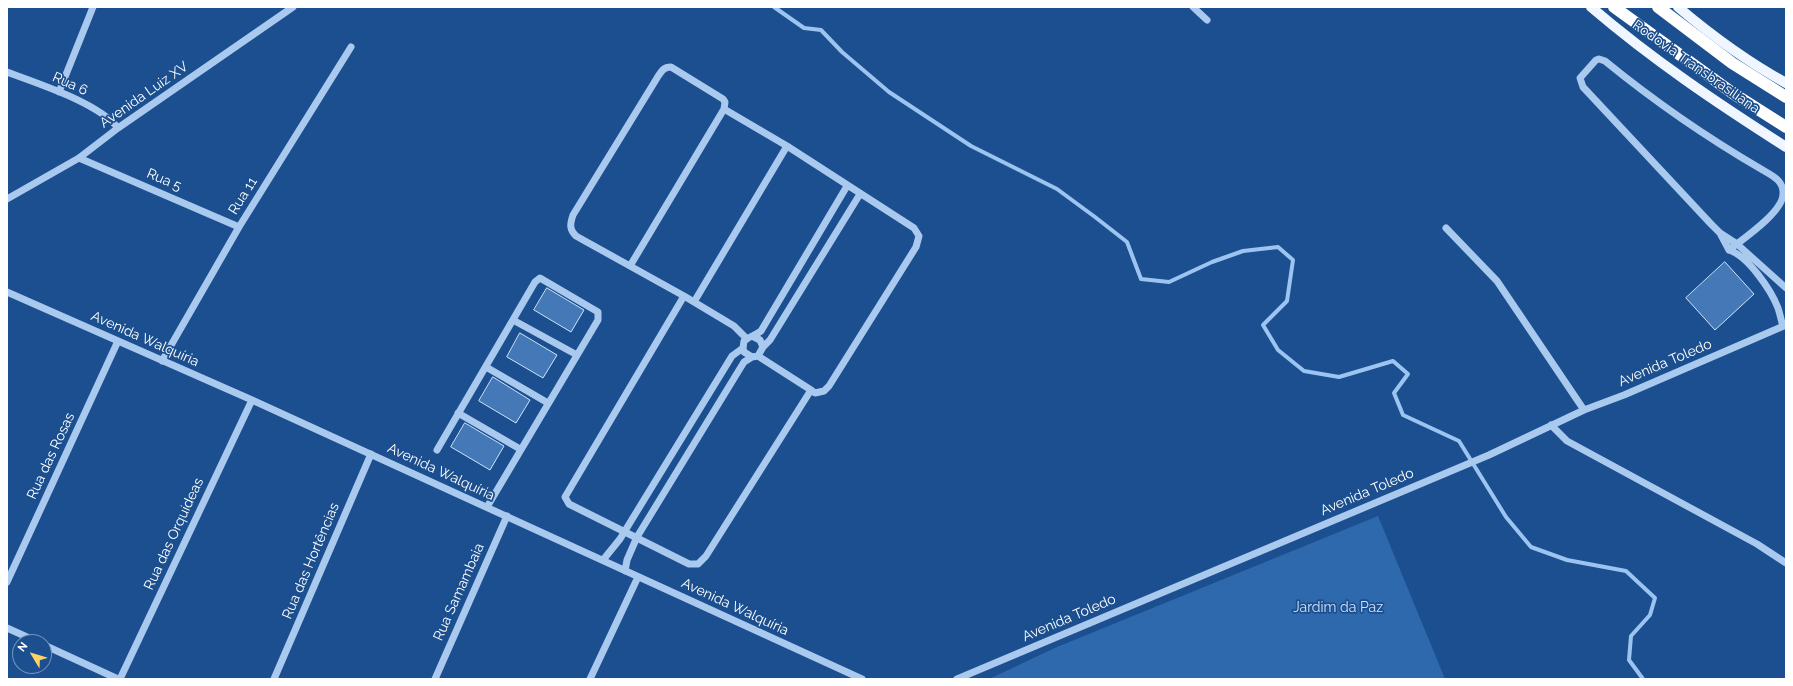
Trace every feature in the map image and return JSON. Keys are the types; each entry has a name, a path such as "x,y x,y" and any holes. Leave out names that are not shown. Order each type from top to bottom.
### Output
{"highway":[{"name":"Rodovia Transbrasiliana","path":"1614,7 1734,94 1786,127"},
{"name":"Rodovia Transbrasiliana","path":"1658,7 1732,63 1786,97"}],"main road":[{"name":"Rodovia Transbrasiliana","path":"1591,7 1629,39 1704,94 1786,147"},
{"path":"1678,7 1702,26 1770,74 1786,83"}],"street":[{"path":"59,92 92,7"},
{"name":"Avenida Luiz XV","path":"7,199 79,158 118,128 293,7"},
{"path":"1193,7 1207,20"},
{"name":"Rua 11","path":"162,361 239,227 351,47"},
{"path":"1729,250 1737,244 1757,228 1782,202 1784,195 1783,188 1778,179 1737,155 1654,100 1605,61 1599,59 1596,60 1580,78 1583,87 1668,180 1720,233 1737,244 1786,288"},
{"path":"630,266 724,109 725,102 723,99 671,67 667,67 662,70 573,215 570,227 576,236 630,266 684,296 734,326 750,338 760,340 763,347"},
{"name":"Rua 6","path":"7,72 59,92 104,114 118,128"},
{"path":"724,109 787,146 914,228 919,236 916,247 829,386 824,391 815,394 811,390 755,356 744,352 743,348"},
{"path":"694,302 787,146"},
{"name":"Rua 5","path":"79,158 239,227"},
{"path":"603,560 624,531 732,356 743,348 750,338 761,331 847,186"},
{"path":"625,571 627,560 637,537 744,362 755,356 770,340 860,194"},
{"path":"1446,228 1497,281 1584,410"},
{"path":"1720,233 1729,250 1735,252 1744,259 1772,295 1784,326"},
{"path":"437,450 535,282 540,278 598,312 598,320 486,507"},
{"name":"Avenida Walquíria","path":"7,292 252,400 862,679"},
{"path":"684,296 565,497 569,504 689,564 698,564 706,556 811,390"},
{"path":"513,320 577,355"},
{"name":"Avenida Toledo","path":"957,679 1454,470 1584,410 1624,395 1784,326"},
{"name":"Rua das Rosas","path":"7,582 118,341"},
{"path":"486,367 548,403"},
{"name":"Rua das Orquídeas","path":"119,679 252,400"},
{"path":"458,414 520,449"},
{"path":"1551,425 1567,441 1757,544 1786,563"},
{"name":"Rua das Hortências","path":"274,679 371,454"},
{"name":"Rua Samambaia","path":"435,679 507,516"},
{"path":"590,679 638,577"},
{"path":"7,628 20,634"},
{"path":"52,649 119,679"}],"green space":[{"name":"Jardim da Paz","path":"1378,516 1445,679 989,679 1057,647"}],"building":[{"path":"1725,262 1754,294 1715,330 1686,298"},
{"path":"547,288 584,310 571,332 534,310"},
{"path":"520,333 557,355 543,378 507,357"},
{"path":"493,377 530,400 516,423 479,401"},
{"path":"465,423 504,446 490,470 451,447"}],"waterway":[{"path":"774,7 804,28 821,30 842,52 889,92 971,146 1057,189 1095,217 1127,242 1141,279 1169,282 1212,262 1243,251 1278,247 1293,260 1287,301 1263,325 1278,350 1304,371 1339,377 1393,361 1408,374 1394,393 1403,415 1459,441 1506,517 1531,547 1567,560 1626,571 1655,598 1650,615 1631,636 1629,660 1643,679"}]}
